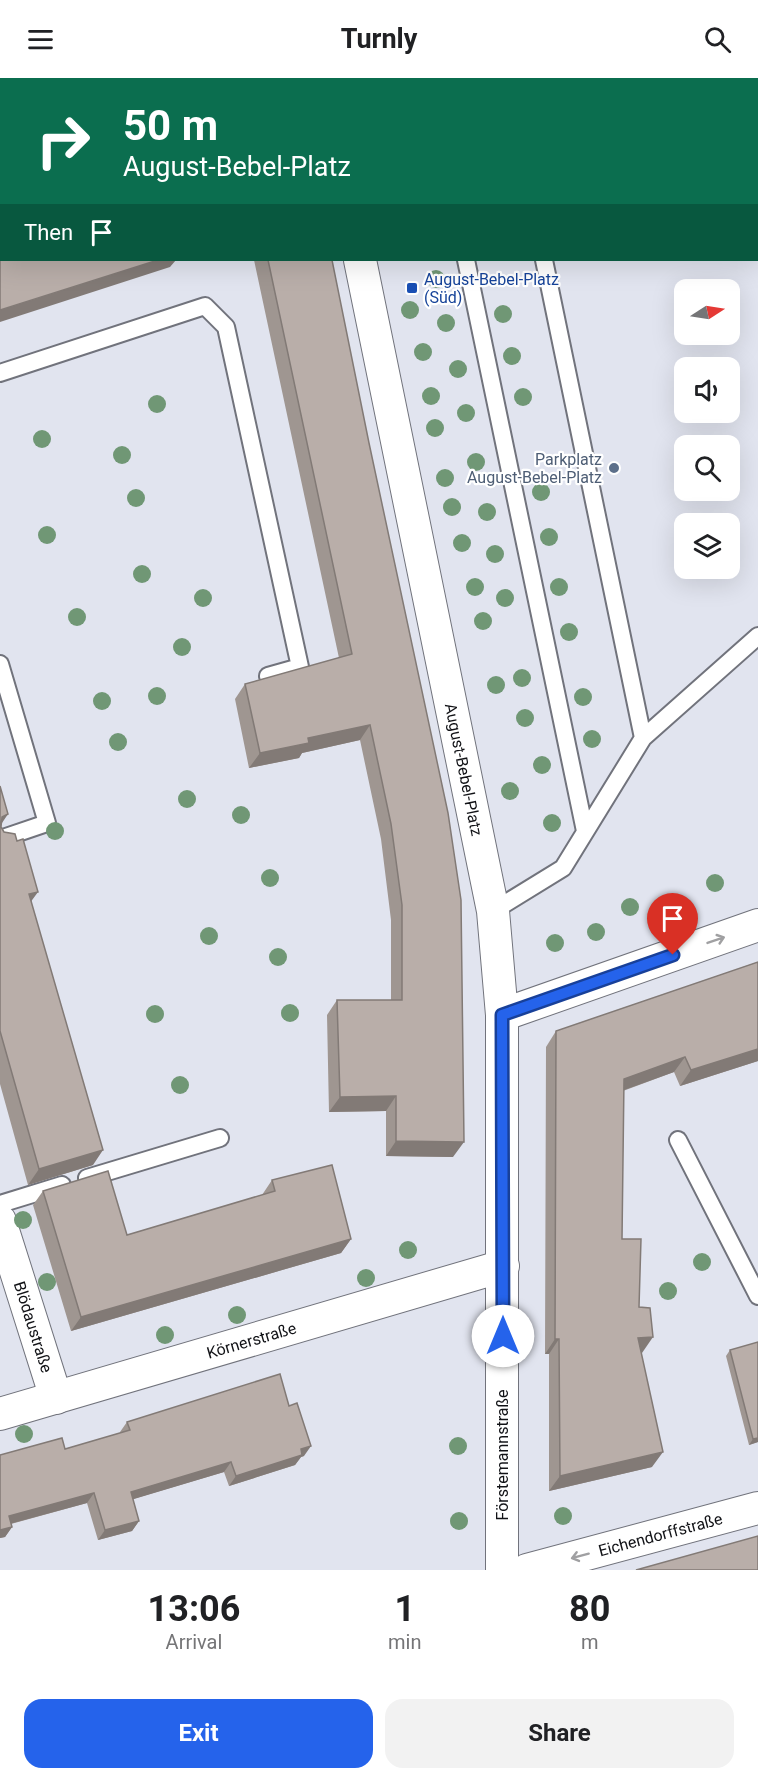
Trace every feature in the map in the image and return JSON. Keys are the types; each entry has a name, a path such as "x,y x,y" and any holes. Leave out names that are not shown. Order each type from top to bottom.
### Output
{"street":[{"name":"August-Bebel-Platz","path":"360,261 493,911 502,1015"},
{"path":"502,1015 758,925"},
{"name":"Förstemannstraße","path":"502,1015 502,1570"},
{"name":"Blödaustraße","path":"0,1221 56,1398"},
{"name":"Körnerstraße","path":"0,1414 503,1266"},
{"name":"Eichendorffstraße","path":"527,1570 758,1509"}],"lane":[{"path":"466,261 585,831"},
{"path":"544,261 643,738"},
{"path":"0,373 205,306 226,327 300,668 268,676"},
{"path":"493,911 563,868 643,738 758,636"},
{"path":"0,664 47,823 0,839"},
{"path":"0,1204 220,1138"},
{"path":"678,1140 758,1296"}],"building":[{"path":"0,261 155,261 0,310"},
{"path":"268,261 332,261 448,813 461,900 464,1142 396,1141 396,1096 340,1097 337,1000 402,1000 402,905 391,824 370,725 308,738 309,743 260,753 245,684 352,654"},
{"path":"0,786 8,814 2,817 1,827 4,832 15,834 17,841 23,839 38,892 29,894 103,1150 39,1169 0,1031"},
{"path":"758,962 758,1049 691,1070 685,1057 624,1079 622,1239 641,1239 639,1307 650,1308 653,1337 638,1338 663,1452 560,1476 559,1339 555,1339 556,1031"},
{"path":"332,1165 351,1239 81,1317 43,1191 108,1171 127,1235 275,1191 272,1180"},
{"path":"758,1342 758,1438 753,1439 730,1350"},
{"path":"280,1374 289,1406 297,1403 311,1446 301,1449 302,1455 236,1476 231,1462 131,1492 139,1521 105,1530 94,1493 9,1516 12,1527 0,1530 0,1455 62,1438 65,1449 130,1430 127,1422"},
{"path":"758,1536 758,1570 636,1570"}],"place":[{"name":"August-Bebel-Platz (Süd)","path":"412,288"},
{"name":"Parkplatz August-Bebel-Platz","path":"614,468"}],"route":[{"path":"503,1336 502,1015 673,955"}]}
